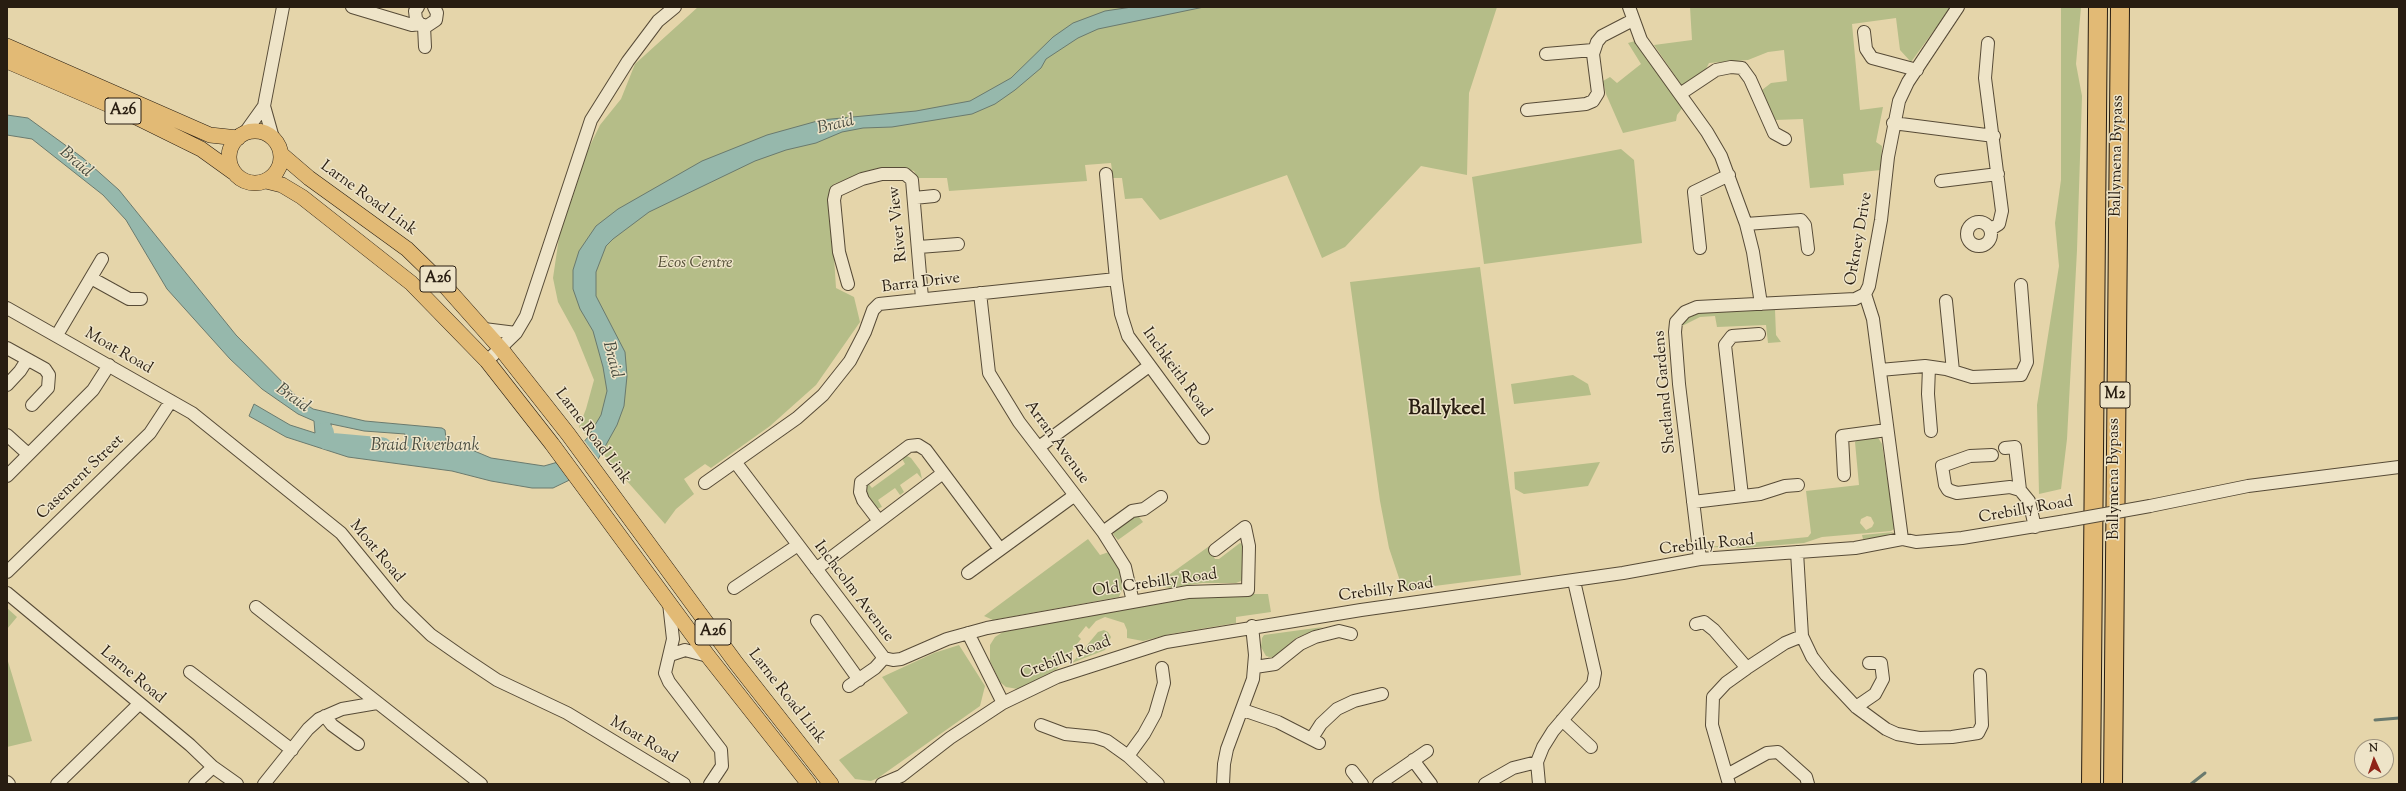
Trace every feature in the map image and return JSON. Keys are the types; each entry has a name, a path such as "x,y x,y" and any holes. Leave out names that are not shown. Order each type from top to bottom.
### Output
{"highway":[{"name":"Ballymena Bypass","path":"2091,784 2098,7"},
{"name":"Ballymena Bypass","path":"2113,781 2120,7"}],"main road":[{"name":"A26","path":"7,46 210,135 241,136 258,132 273,138 281,154"},
{"name":"A26","path":"7,61 128,113 201,149 238,177 252,183 266,181 282,185 302,197 411,283 487,361 552,444 708,656 809,784"},
{"path":"233,172 230,165 230,151 241,136"},
{"path":"266,181 278,170 281,154"},
{"name":"Larne Road Link","path":"281,154 309,178 407,249 446,287 501,348 568,434 736,663 831,784"}],"street":[{"path":"273,138 264,106 283,7"},
{"path":"352,7 385,13 407,14 418,8"},
{"path":"385,13 412,25 431,25 436,20 437,12 434,7"},
{"path":"487,361 516,333 526,316 586,131 628,61 658,21 675,7"},
{"path":"1629,7 1633,20 1648,51 1711,138 1729,175 1746,224 1753,252 1761,304"},
{"name":"Orkney Drive","path":"1902,538 1871,309 1865,294 1869,286 1881,220 1893,123 1901,95 1958,7"},
{"path":"418,8 415,15 422,25 425,47"},
{"path":"1527,110 1586,104 1594,100 1598,92 1593,50 1602,36 1633,20"},
{"path":"1864,32 1866,49 1872,58 1917,70"},
{"path":"1988,43 1985,78 1994,136 2002,214 1999,224 1990,229"},
{"path":"1546,54 1593,50"},
{"path":"1680,94 1716,70 1731,67 1742,68 1750,79 1774,133 1785,139"},
{"path":"241,136 264,106"},
{"path":"1893,123 1994,136"},
{"name":"River View","path":"848,284 839,252 835,205 836,191 862,179 882,174 901,174 911,177 922,298"},
{"path":"1106,174 1116,279"},
{"path":"1941,181 1998,174"},
{"path":"1700,248 1694,192 1729,175"},
{"path":"914,198 934,196"},
{"path":"1746,224 1800,220 1805,226 1808,249"},
{"path":"918,247 958,244"},
{"path":"57,335 102,259"},
{"path":"91,278 129,299 141,299"},
{"name":"Barra Drive","path":"705,483 736,463 797,418 826,391 850,361 876,306 883,302 1116,279"},
{"name":"Inchkeith Road","path":"1116,279 1124,327 1149,366 1203,438"},
{"path":"1880,370 1928,366 1954,371 1972,377 2015,376 2023,373 2027,359 2021,285"},
{"name":"Arran Avenue","path":"980,293 989,373 1020,422 1104,532 1125,567 1133,602"},
{"name":"Shetland Gardens","path":"1700,559 1679,384 1675,324 1683,314 1695,307 1854,298 1865,294"},
{"path":"1946,302 1954,371"},
{"name":"Moat Road","path":"7,308 57,335 205,422 341,533 393,598 431,635 497,680 567,713 684,784"},
{"path":"484,329 516,333"},
{"path":"1742,496 1725,345 1732,336 1759,334"},
{"path":"7,348 47,371 50,378 48,388 32,405"},
{"path":"7,385 20,371 27,360"},
{"path":"7,476 93,390 109,365"},
{"path":"1039,447 1149,366"},
{"path":"1928,366 1932,431"},
{"name":"Casement Street","path":"7,572 150,433 171,401"},
{"path":"1844,475 1842,436 1887,430"},
{"path":"7,435 28,454"},
{"path":"879,521 860,494 860,485 865,478 914,445 926,450 1000,549"},
{"path":"2005,448 2015,447 2020,490 2029,501 2035,527"},
{"path":"1992,455 1970,456 1942,466 1945,484 1948,490 1957,492 2010,487 2020,490"},
{"name":"Inchcolm Avenue","path":"736,463 884,658"},
{"name":"Crebilly Road","path":"882,784 898,780 950,738 1003,703 1057,677 1120,655 1166,642 1252,626 1574,581 1700,559 1854,548 1902,538 1916,542 1962,538 2035,527 2248,486 2399,467"},
{"path":"816,569 943,473"},
{"path":"1693,502 1742,496 1798,485"},
{"path":"968,573 1075,495"},
{"path":"1104,532 1132,511 1144,508 1161,497"},
{"name":"Old Crebilly Road","path":"968,633 1205,590 1248,590 1249,546 1245,527 1215,550"},
{"name":"Inchcolm Avenue","path":"734,588 798,545"},
{"path":"1797,552 1802,636 1812,657 1826,675 1856,707 1886,729 1908,737 1952,737 1973,734 1980,731 1982,725 1980,675"},
{"path":"1539,784 1537,762 1543,747 1562,720 1593,684 1595,674 1574,581"},
{"name":"Larne Road","path":"7,593 190,745 213,767 237,784"},
{"path":"669,603 673,633 670,655 665,668 667,680 721,750 722,766 710,784"},
{"path":"256,607 481,784"},
{"path":"817,621 854,683 884,658 894,660 901,658 968,633 1003,703"},
{"path":"1696,624 1704,622 1714,630 1747,668"},
{"path":"1223,784 1224,764 1227,749 1251,688 1255,667 1252,626"},
{"path":"1255,667 1275,664 1300,644 1321,635 1339,631 1351,634"},
{"path":"1802,636 1785,643 1747,668 1719,690 1712,701 1712,725 1728,780 1767,753 1778,752 1806,777 1808,784"},
{"path":"670,655 685,650 708,656"},
{"path":"1856,707 1874,694 1883,679 1880,664 1869,663"},
{"path":"1128,756 1144,734 1155,714 1164,684 1162,668"},
{"path":"190,672 292,750"},
{"path":"1243,710 1278,722 1316,740 1320,724 1338,709 1354,701 1382,694"},
{"path":"264,784 308,729 325,716 342,709 377,703"},
{"path":"58,784 139,704"},
{"path":"325,716 332,725 358,744"},
{"path":"1562,720 1591,747"},
{"path":"1041,725 1065,734 1100,738 1128,756 1158,784"},
{"path":"1379,784 1427,751"},
{"path":"1413,760 1431,784"},
{"path":"1485,784 1513,768 1537,762"},
{"path":"195,784 213,767"},
{"path":"1352,771 1362,784"}],"green space":[{"name":"Ecos Centre","path":"698,7 1497,7 1469,93 1467,175 1421,166 1345,247 1322,258 1287,175 1160,220 1142,198 1125,199 1122,178 1113,178 1111,163 1085,165 1087,181 949,191 947,178 917,178 914,171 910,170 873,170 834,184 830,195 836,288 854,297 860,322 816,385 770,426 711,468 705,464 684,479 694,494 676,509 665,524 579,427 594,380 575,333 558,302 553,278 565,197 600,125 621,99 635,64"},
{"path":"1690,7 1951,7 1911,62 1900,50 1896,18 1852,24 1860,110 1883,107 1876,142 1882,146 1881,170 1843,174 1844,185 1810,188 1803,119 1775,120 1762,90 1771,83 1787,81 1784,50 1768,52 1748,60 1709,63 1704,73 1682,86 1654,45 1692,40"},
{"path":"2061,7 2081,7 2076,64 2082,96 2077,250 2067,439 2061,489 2039,494 2037,405 2059,266 2055,223 2061,180"},
{"path":"1635,41 1683,107 1677,115 1676,121 1623,133 1606,94 1603,81 1610,77 1617,83 1641,64 1628,43"},
{"path":"1621,149 1634,160 1642,243 1484,264 1472,177"},
{"path":"1480,267 1521,575 1403,590 1389,548 1380,501 1350,282"},
{"path":"1775,310 1776,335 1781,342 1768,343 1766,325 1717,327 1715,316 1700,317 1682,326 1684,321 1694,313"},
{"path":"1573,375 1588,384 1591,395 1514,404 1511,384"},
{"path":"1877,436 1882,444 1894,529 1891,531 1822,537 1804,543 1744,548 1708,547 1808,537 1811,533 1806,491 1859,485 1855,442 1857,440","holes":["1867,516 1871,517 1874,523 1872,527 1866,530 1860,523 1861,519"]},
{"path":"907,456 911,458 920,470 922,479 917,473 900,485 904,492 900,495 895,488 878,500 882,507 876,509 864,491 867,482 872,488 905,464 901,457"},
{"path":"1600,462 1588,486 1524,494 1515,489 1514,472"},
{"path":"1133,516 1139,517 1143,522 1118,540 1113,534 1116,529"},
{"path":"1894,532 1880,538 1863,539 1862,535"},
{"path":"1088,539 1100,555 1109,552 1118,564 1123,587 1119,597 993,620 984,616"},
{"path":"1240,543 1244,545 1244,576 1241,581 1236,583 1202,583 1170,588 1164,587 1159,582 1208,547 1215,559 1219,559"},
{"path":"1216,594 1268,594 1271,612 1236,617 1236,623 1170,634 1143,641 1127,638 1127,630 1124,623 1105,617 1096,621 1089,629 1086,626 1078,636 1081,639 1057,669 1018,689 1006,687 1000,682 990,661 990,645 995,637 1006,630"},
{"path":"7,608 17,617 7,629"},
{"path":"1323,627 1296,638 1273,658 1266,656 1261,647 1262,638 1264,635"},
{"path":"1104,630 1108,632 1111,637 1105,650 1072,663 1098,632"},
{"path":"959,645 985,686 980,706 878,778 871,781 855,779 839,760 908,713 882,677 934,653"},
{"path":"7,658 32,741 7,747"}],"water":[{"name":"Braid Riverbank","path":"1132,7 1204,7 1098,29 1078,38 1046,59 1041,68 1015,90 995,104 972,114 892,127 863,128 842,132 816,143 786,150 755,161 649,212 613,239 606,246 596,272 596,296 625,352 627,376 624,406 617,425 597,461 582,474 553,488 532,488 491,481 452,471 348,457 286,437 249,416 254,404 290,425 315,433 314,421 298,414 262,389 230,359 167,289 126,220 103,195 32,139 7,135 7,115 28,118 83,158 119,190 236,335 301,401 313,409 365,421 442,428 445,430 447,446 472,450 491,458 544,466 558,462 576,451 588,437 601,415 607,391 603,367 593,331 580,309 573,289 573,270 579,251 596,226 618,209 702,161 767,135 821,120 916,111 970,101 1011,78 1053,37 1073,23 1105,11","holes":["331,424 364,431 405,434 405,444 363,441 356,446 341,445 338,438 332,434"]}],"pier":[{"path":"583,439 600,461 583,476 570,482 555,461 574,449"}],"waterway":[{"path":"325,431 327,441 383,446"},
{"path":"2375,720 2399,718"},
{"path":"2191,784 2205,773"}],"district":[{"name":"Ballykeel","path":"1447,411"}],"water label":[{"name":"Braid","path":"836,126"},
{"name":"Braid","path":"75,163"},
{"name":"Braid","path":"611,360"},
{"name":"Braid","path":"292,399"}]}
